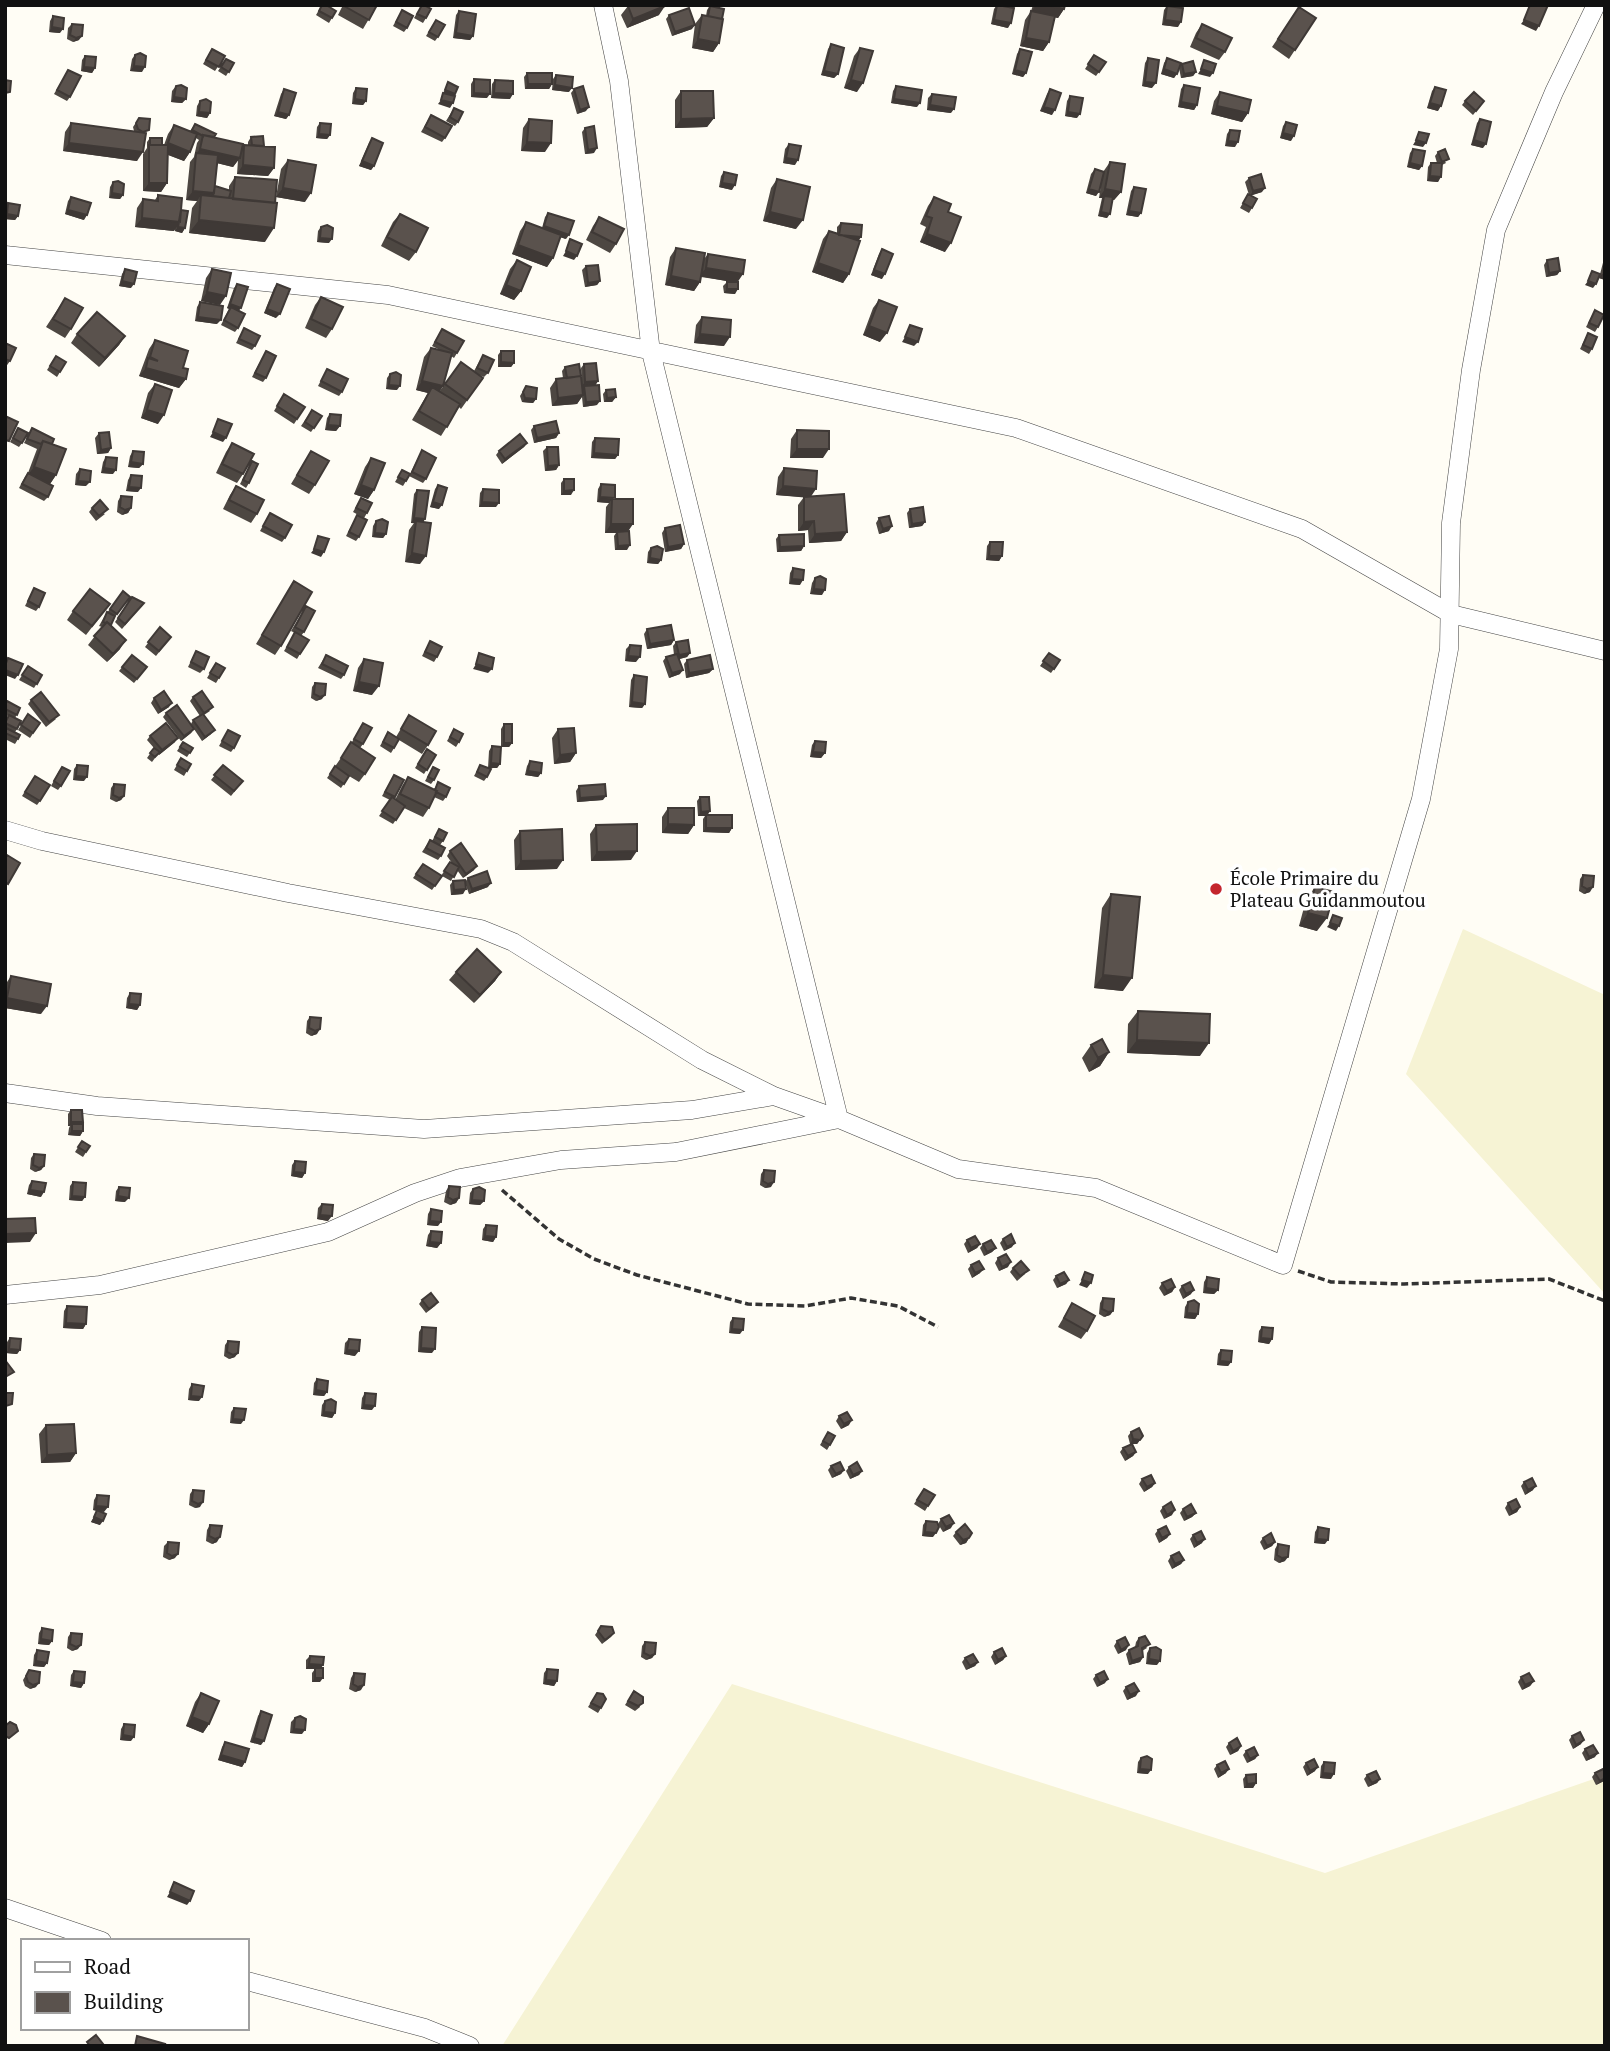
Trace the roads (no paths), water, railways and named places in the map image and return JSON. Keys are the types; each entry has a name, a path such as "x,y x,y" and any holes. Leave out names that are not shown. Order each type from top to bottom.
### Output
{"street":[{"path":"603,5 619,81 650,352 839,1119"},
{"path":"5,830 42,841 288,894 481,929 513,942 702,1060 774,1096 839,1119 958,1169 1096,1188 1283,1265 1421,799 1449,649 1451,523 1471,370 1496,230 1554,92 1595,5"},
{"path":"5,255 388,295 1016,428 1302,529 1451,614 1605,651"},
{"path":"5,1093 97,1106 424,1129 692,1110 774,1096"},
{"path":"5,1295 100,1285 328,1232 415,1193 460,1178 561,1160 676,1152 839,1119"},
{"path":"5,1908 96,1939"},
{"path":"248,1981 425,2028 470,2046"}],"place":[{"name":"École Primaire du Plateau Guidanmoutou","path":"1216,889"}]}
